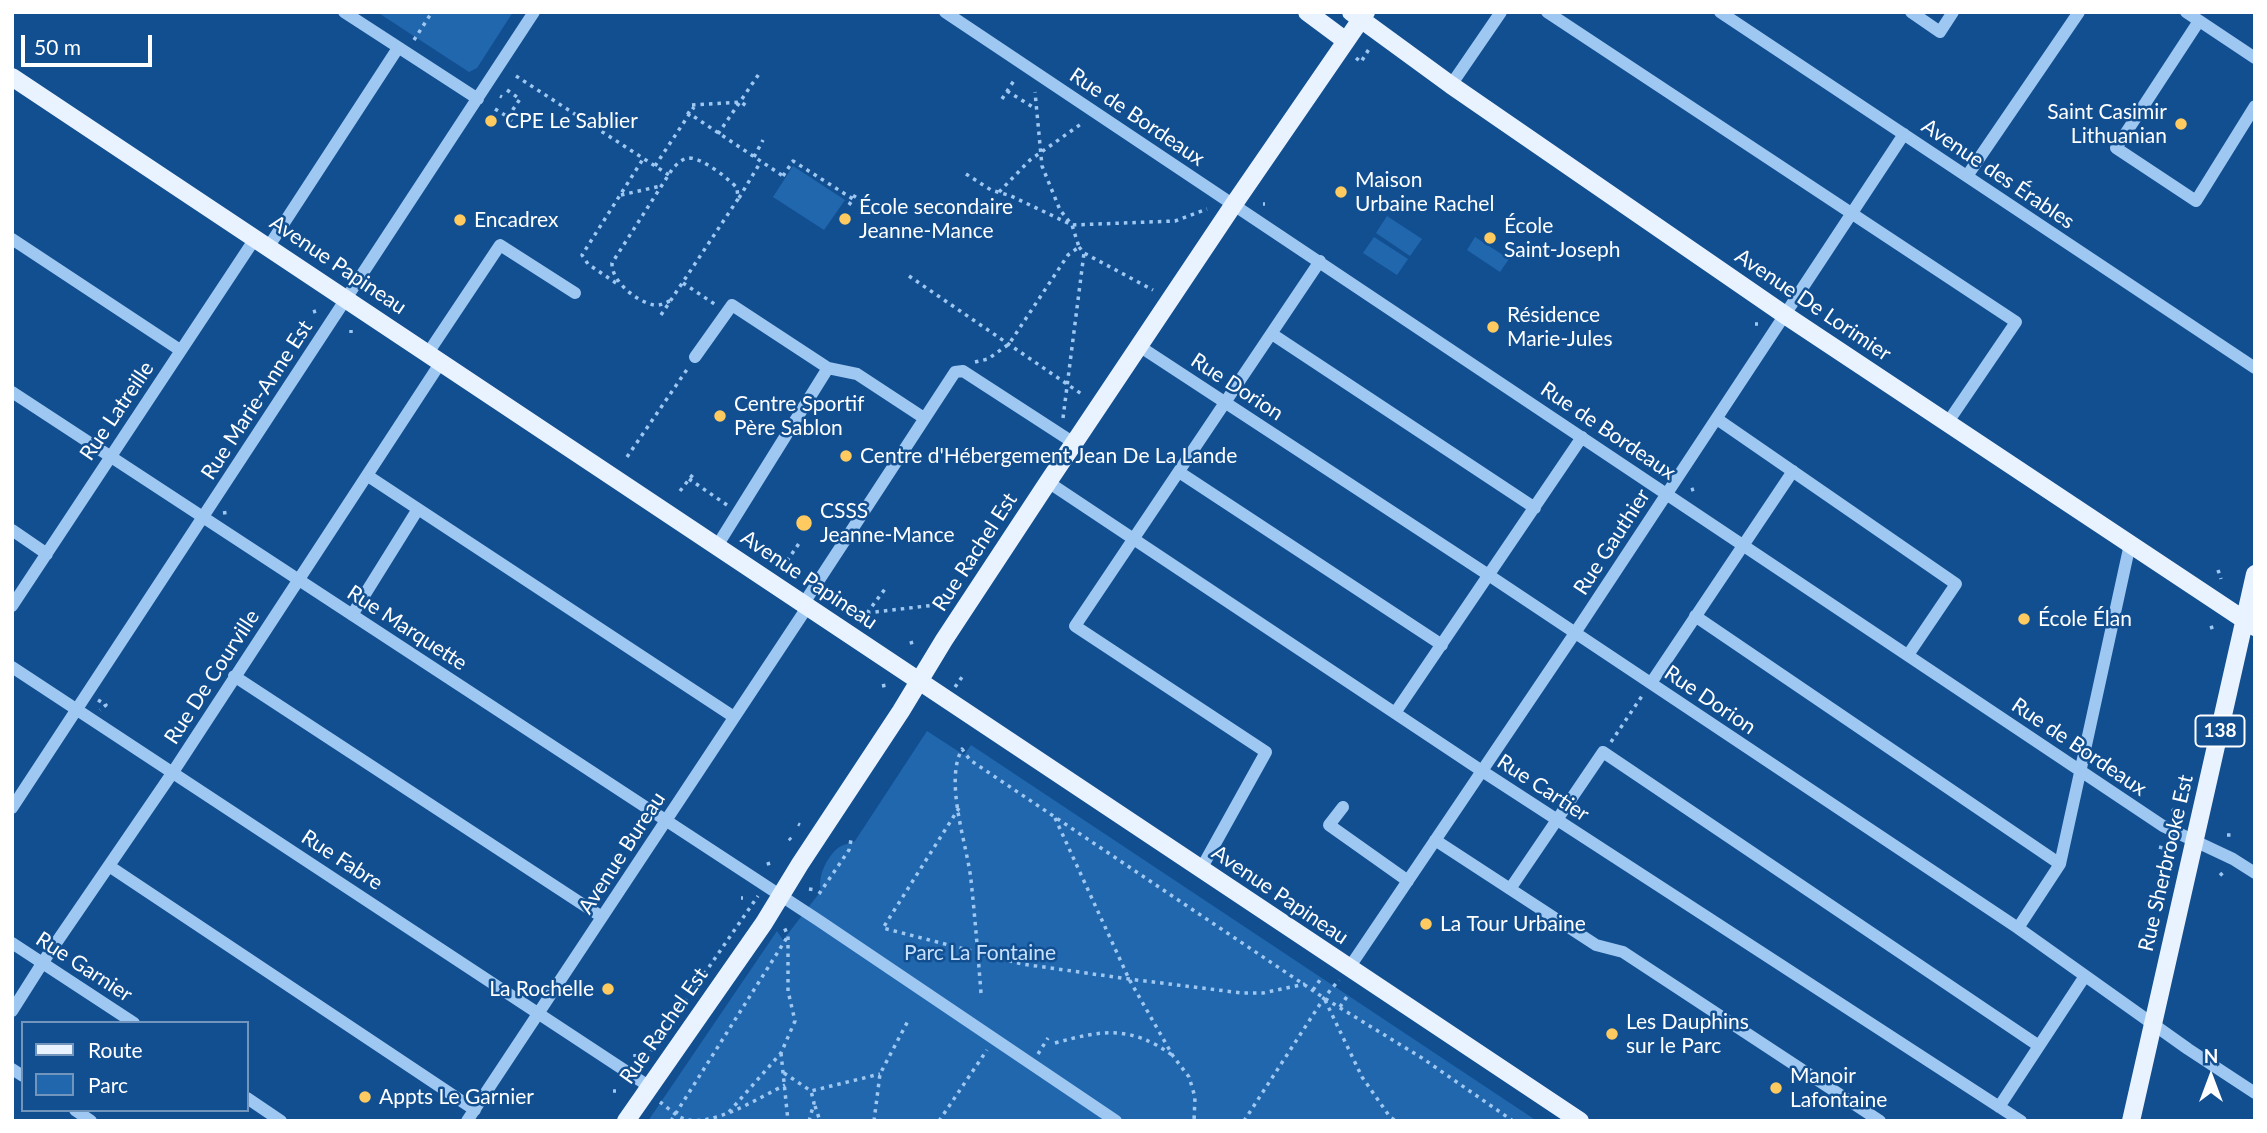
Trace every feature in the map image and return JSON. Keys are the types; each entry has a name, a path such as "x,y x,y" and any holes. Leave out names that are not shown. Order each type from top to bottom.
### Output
{"main road":[{"path":"1307,12 1346,41"},
{"name":"Rue Rachel Est","path":"626,1121 780,896 1048,482 1346,41 1359,15"},
{"name":"Avenue De Lorimier","path":"1359,15 1451,85 1784,314 2249,624"},
{"name":"Avenue Papineau","path":"12,77 1580,1121"},
{"name":"Rue Sherbrooke Est","path":"2131,1121 2195,841 2249,624 2255,574"}],"street":[{"path":"344,12 478,99"},
{"name":"Rue Marie-Anne Est","path":"12,808 534,12"},
{"name":"Rue de Bordeaux","path":"945,12 1745,545 2080,772 2163,826 2233,859 2255,873"},
{"path":"1451,85 1501,12"},
{"path":"1547,12 2016,322 1948,422"},
{"name":"Avenue des Érables","path":"1720,12 2255,368"},
{"path":"1911,12 1940,32 1953,12"},
{"path":"1967,176 2079,12"},
{"path":"2186,12 2255,58"},
{"path":"2199,21 2116,148 2196,201 2255,106"},
{"name":"Rue Latreille","path":"12,606 180,350 262,242 398,48"},
{"name":"Rue Gauthier","path":"1349,968 1575,633 1904,134"},
{"path":"12,239 180,350"},
{"name":"Rue De Courville","path":"12,1011 368,475 499,245 575,293"},
{"path":"1201,869 1266,752 1075,626 1320,261"},
{"path":"695,358 732,305 828,368 857,374 924,418"},
{"path":"1272,334 1535,508"},
{"name":"Rue Dorion","path":"1139,346 2018,928 2188,1049 2255,1093"},
{"path":"717,546 828,368"},
{"name":"Avenue Bureau","path":"471,1115 734,718 955,372 963,371 1074,443"},
{"name":"Rue Marquette","path":"12,392 826,925 1116,1121"},
{"path":"1717,419 1956,584 1908,655"},
{"path":"1395,713 1582,437"},
{"path":"1651,683 1793,471"},
{"path":"1179,472 1442,645"},
{"path":"368,475 734,718"},
{"name":"Rue Cartier","path":"1048,482 1482,771 2016,1119"},
{"path":"352,615 418,509"},
{"path":"12,530 47,554"},
{"path":"2018,928 2060,864 2130,544"},
{"path":"1695,616 2060,864"},
{"name":"Rue Fabre","path":"12,667 650,1087"},
{"path":"234,676 602,917"},
{"path":"1510,889 1603,752 2039,1046"},
{"path":"1343,807 1329,825 1408,881"},
{"path":"1436,840 1596,945 1622,952 1880,1121"},
{"path":"109,866 471,1115"},
{"name":"Rue Garnier","path":"12,943 131,1021"},
{"path":"1999,1107 2085,976"},
{"path":"248,1099 281,1121"}],"path":[{"path":"414,40 432,12"},
{"path":"1356,58 1361,62 1369,49"},
{"path":"718,134 761,71"},
{"path":"516,76 668,175"},
{"path":"1002,99 1015,79"},
{"path":"495,109 510,119 520,99 507,90"},
{"path":"1007,91 1036,109"},
{"path":"1035,92 1042,166 1060,210 1072,225 1079,247 1084,254 1153,290"},
{"path":"655,166 693,106 741,102 749,108"},
{"path":"688,113 784,177 793,161 853,200"},
{"path":"999,192 1011,177 1051,143 1081,124"},
{"path":"754,158 763,140"},
{"path":"643,159 582,255 588,264 649,304 661,305 670,301"},
{"path":"618,284 612,263 668,175 684,159 698,160 730,180 737,188 737,200"},
{"path":"660,315 760,163"},
{"path":"966,174 991,190 1072,225 1175,221 1207,208"},
{"path":"619,195 661,186"},
{"path":"849,205 856,194"},
{"path":"972,362 988,359 1009,344 1068,255 1079,247"},
{"path":"1062,426 1084,254"},
{"path":"909,276 1083,396"},
{"path":"1784,285 1785,278"},
{"path":"683,283 727,312"},
{"path":"370,289 378,291"},
{"path":"627,457 695,358"},
{"path":"680,491 694,473"},
{"path":"689,479 728,505 724,511"},
{"path":"223,513 231,512"},
{"path":"787,561 800,542"},
{"path":"2218,570 2221,579"},
{"path":"885,589 867,613 935,605 940,608"},
{"path":"1603,752 1651,683"},
{"path":"96,699 106,705 100,710"},
{"path":"981,993 971,879 955,779 957,760 962,749 970,760 1324,998 1422,1058 1513,1121"},
{"path":"959,808 883,928 1034,966 1129,979 1242,993 1263,993 1305,984"},
{"path":"1054,816 1129,979 1173,1056 1189,1077 1195,1097 1194,1121"},
{"path":"2227,835 2233,835"},
{"path":"809,889 817,892 849,850 852,839"},
{"path":"2160,847 2168,849"},
{"path":"2220,873 2225,878"},
{"path":"729,1112 781,1053 795,1021 788,991 788,936 784,927"},
{"path":"671,1121 788,936"},
{"path":"1314,990 1322,977"},
{"path":"1244,1121 1332,989"},
{"path":"1340,1007 1348,995"},
{"path":"1324,998 1362,1077 1390,1119 1396,1121"},
{"path":"874,1121 880,1074 909,1019"},
{"path":"1055,1043 1088,1034 1119,1033 1140,1036 1173,1056"},
{"path":"1041,1048 1048,1038"},
{"path":"781,1053 788,1121"},
{"path":"940,1120 984,1054"},
{"path":"783,1073 811,1091 820,1121"},
{"path":"811,1091 880,1074"},
{"path":"660,1102 683,1119 705,1120 729,1112 785,1085"},
{"path":"809,1121 814,1103"}],"green space":[{"path":"377,12 513,12 477,68 469,72"},
{"path":"793,166 845,200 824,230 773,197"},
{"path":"1387,216 1422,239 1410,256 1376,233"},
{"path":"1374,237 1408,259 1397,275 1363,253"},
{"path":"1475,237 1509,259 1500,272 1467,250"},
{"name":"Parc La Fontaine","path":"927,731 964,755 971,745 1537,1121 648,1121 777,931 783,940 821,891 822,874 830,857 840,847 855,841"}],"place":[{"name":"CPE Le Sablier","path":"491,121"},
{"name":"Saint Casimir Lithuanian","path":"2181,124"},
{"name":"Maison Urbaine Rachel","path":"1341,192"},
{"name":"École secondaire Jeanne-Mance","path":"845,219"},
{"name":"Encadrex","path":"460,220"},
{"name":"École Saint-Joseph","path":"1490,238"},
{"name":"Résidence Marie-Jules","path":"1493,327"},
{"name":"Centre Sportif Père Sablon","path":"720,416"},
{"name":"Centre d'Hébergement Jean De La Lande","path":"846,456"},
{"name":"CSSS Jeanne-Mance","path":"804,523"},
{"name":"École Élan","path":"2024,619"},
{"name":"La Tour Urbaine","path":"1426,924"},
{"name":"La Rochelle","path":"608,989"},
{"name":"Les Dauphins sur le Parc","path":"1612,1034"},
{"name":"Manoir Lafontaine","path":"1776,1088"},
{"name":"Appts Le Garnier","path":"365,1097"}]}
